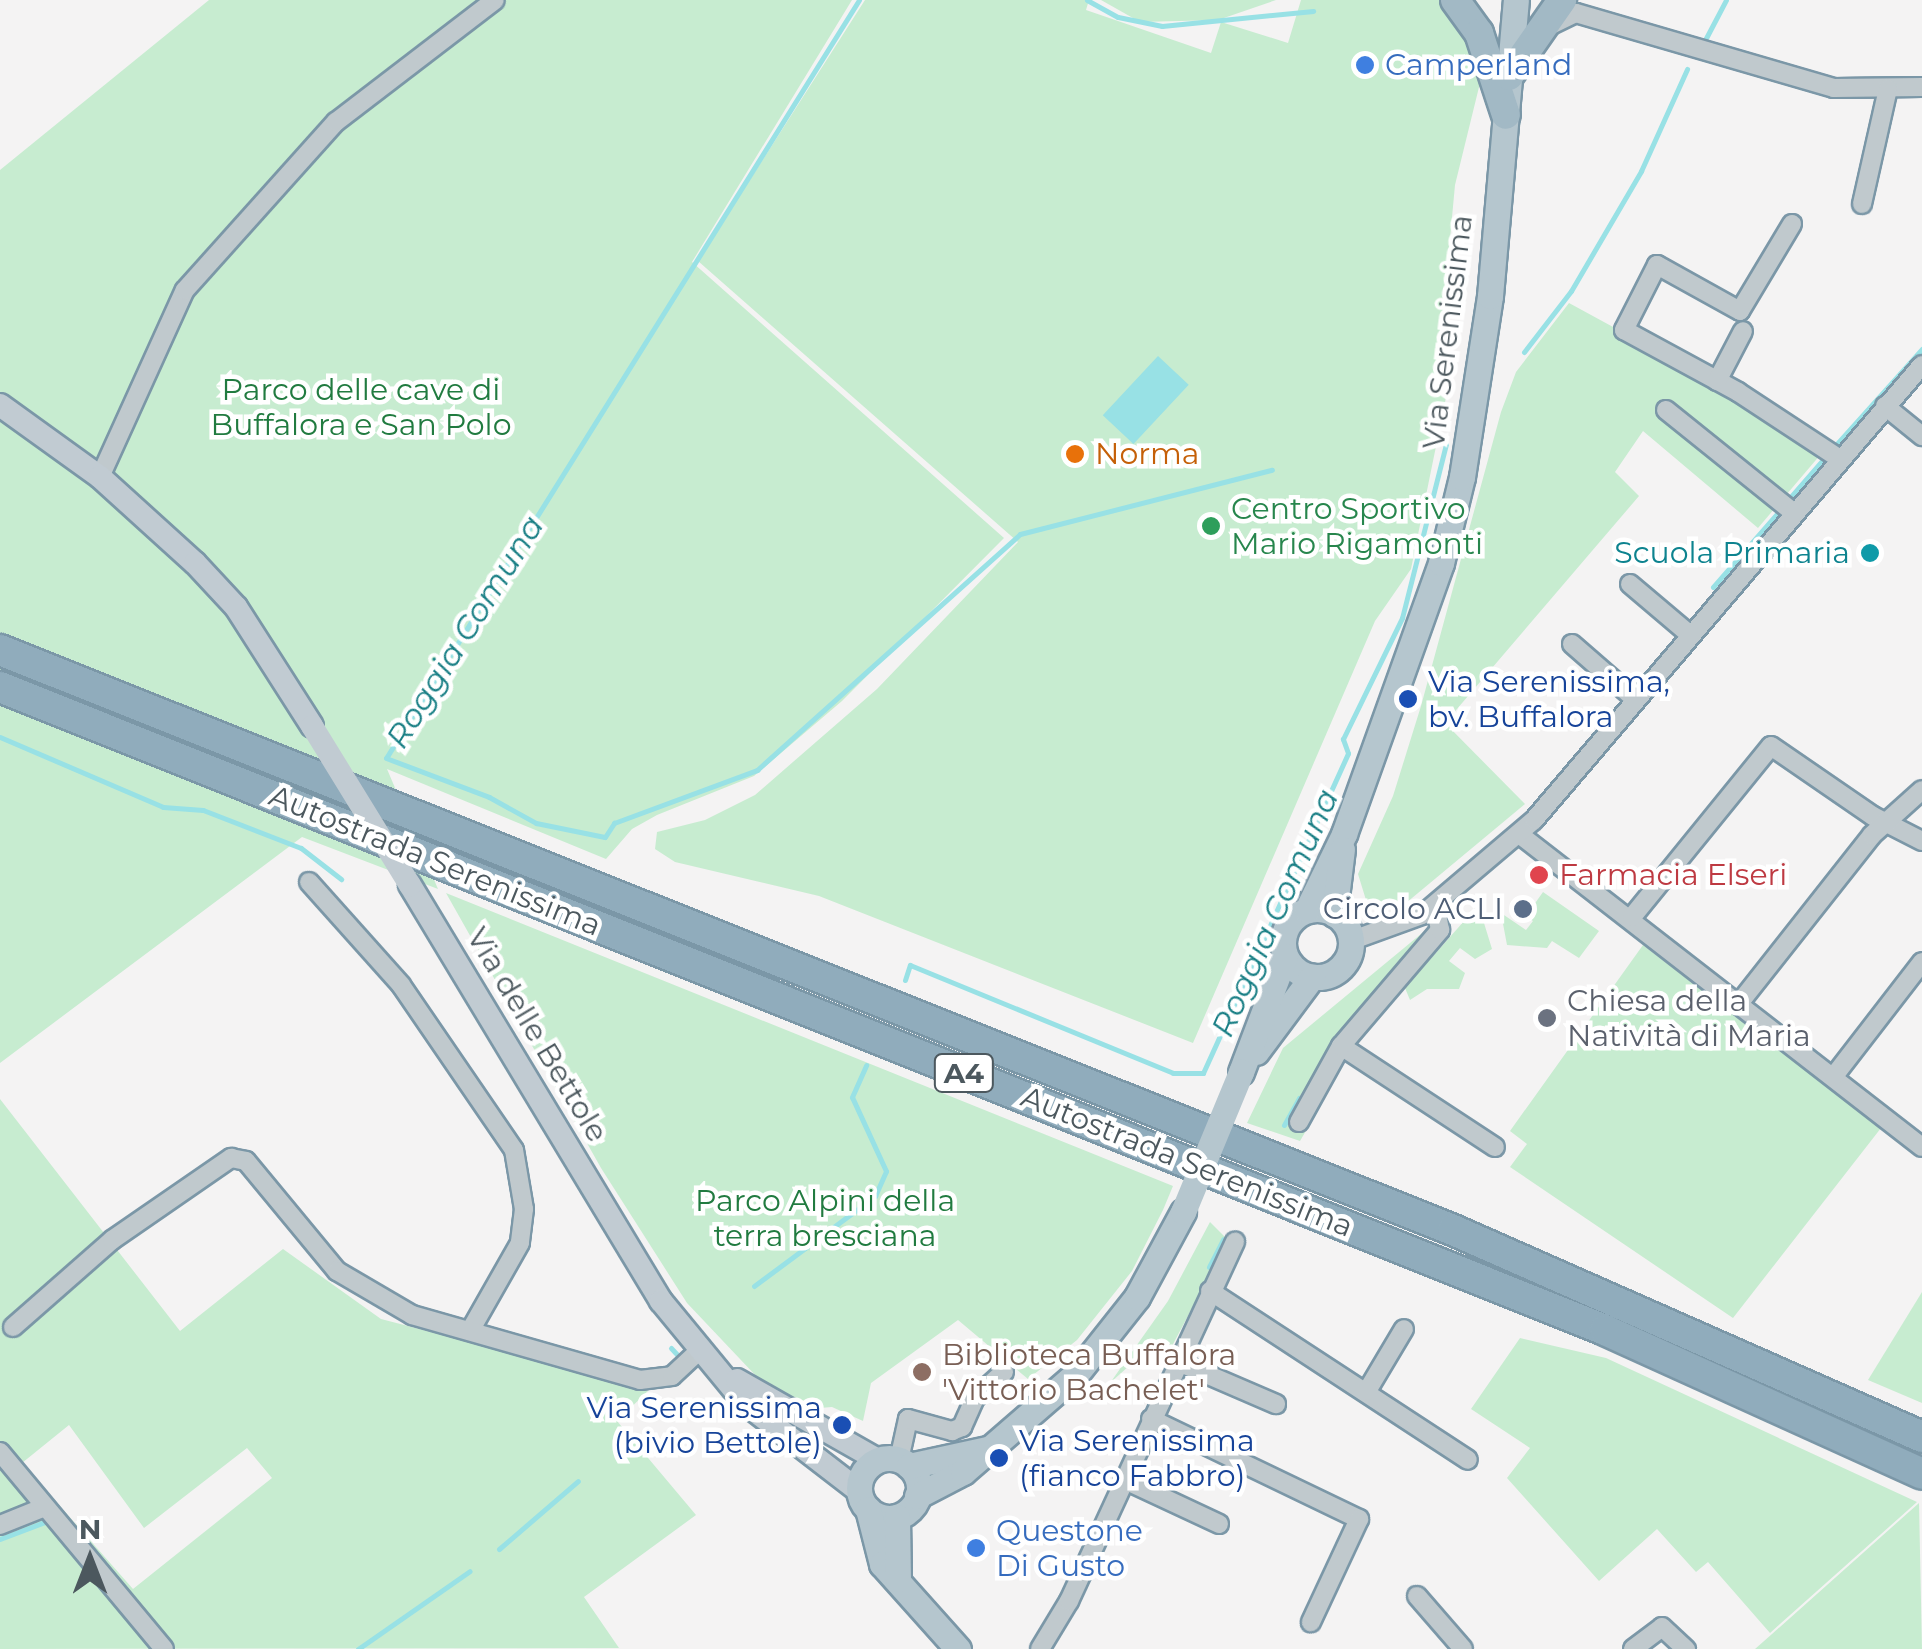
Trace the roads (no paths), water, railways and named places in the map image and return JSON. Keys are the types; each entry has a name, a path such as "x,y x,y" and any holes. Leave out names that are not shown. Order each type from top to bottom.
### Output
{"highway":[{"path":"1455,0 1479,32 1506,114"},
{"path":"1509,76 1562,0"},
{"name":"Autostrada Serenissima","path":"0,650 1488,1245 1922,1436"},
{"name":"Autostrada Serenissima","path":"0,686 1604,1330 1922,1474"}],"main road":[{"name":"Via Serenissima","path":"896,1517 917,1496 952,1480 1047,1402 1110,1336 1183,1212 1285,956 1286,929 1307,910 1344,834 1441,563 1462,478 1490,296 1516,0"},
{"name":"Via delle Bettole","path":"0,406 100,477 236,608 410,885 661,1301 746,1404 863,1500"},
{"name":"Via Serenissima","path":"1334,914 1344,834"},
{"path":"1307,910 1334,914 1350,941"},
{"name":"Via Serenissima","path":"1241,1072 1312,977 1335,972 1350,941"},
{"path":"1285,956 1312,977"},
{"name":"Via delle Bettole","path":"721,1370 895,1462"},
{"name":"Via Serenissima","path":"895,1462 987,1448"},
{"path":"917,1496 895,1462 863,1472 863,1500 877,1554 958,1649"},
{"path":"863,1500 896,1517 898,1579"}],"street":[{"path":"100,477 185,290 336,122 495,0"},
{"path":"1540,30 1576,12 1798,80 1888,89 1922,87"},
{"path":"1862,204 1888,89"},
{"path":"1792,224 1740,310 1657,265 1624,330 1717,381 1832,454"},
{"path":"1717,381 1743,331"},
{"path":"1350,941 1435,905 1519,834 1794,513 1832,454 1886,406 1922,365"},
{"path":"1886,406 1922,436"},
{"path":"1666,410 1794,513"},
{"path":"1630,584 1688,633"},
{"path":"1572,644 1634,698"},
{"path":"1632,917 1771,746 1922,841"},
{"path":"1740,1001 1872,834 1922,790"},
{"path":"1519,834 1632,917 1922,1147"},
{"path":"308,882 401,985 514,1150 524,1209 520,1243 470,1331"},
{"path":"1299,1122 1341,1046 1440,930 1435,905"},
{"path":"1834,1076 1922,962"},
{"path":"1341,1046 1495,1147"},
{"path":"13,1327 112,1240 231,1158 246,1161 309,1244 362,1290 412,1316 651,1382 672,1376 702,1348"},
{"path":"1040,1649 1069,1601 1176,1362 1235,1242"},
{"path":"1210,1292 1468,1460"},
{"path":"1366,1391 1404,1329"},
{"path":"1176,1362 1276,1404"},
{"path":"895,1462 908,1419 952,1431 962,1427 976,1398 1004,1372"},
{"path":"1152,1419 1359,1520 1311,1622"},
{"path":"0,1452 160,1643 138,1649"},
{"path":"1123,1479 1219,1524"},
{"path":"0,1525 45,1508"},
{"path":"1417,1596 1462,1649"},
{"path":"1633,1649 1662,1628 1686,1649"}],"water":[{"path":"1158,356 1189,385 1133,444 1103,415"}],"waterway":[{"name":"Roggia Comuna","path":"859,0 386,758 489,797 536,823 605,837 614,823 757,770 1020,534 1272,470"},
{"name":"Roggia Comuna","path":"1087,0 1118,17 1162,26 1313,11"},
{"name":"Roggia Comuna","path":"1705,40 1726,0"},
{"name":"Roggia Comuna","path":"1524,352 1571,291 1641,171 1687,69"},
{"path":"1834,447 1922,349"},
{"name":"Roggia Comuna","path":"905,980 910,965 1173,1073 1203,1073 1348,753 1343,739 1402,618 1446,444"},
{"path":"1788,500 1827,455"},
{"path":"1713,587 1781,509"},
{"name":"Roggia Comuna","path":"0,737 163,807 203,810 301,848 341,879"},
{"name":"Roggia Comuna","path":"754,1286 875,1196 886,1171 852,1097 866,1065"},
{"path":"1284,1125 1299,1098"},
{"path":"1209,1267 1223,1239"},
{"name":"Roggia Comuna","path":"671,1348 682,1360"},
{"name":"Roggia Comuna","path":"499,1549 578,1481"},
{"name":"Roggia Comuna","path":"0,1539 50,1520"},
{"name":"Roggia Comuna","path":"358,1649 470,1571"}],"place":[{"name":"Camperland","path":"1365,65"},
{"name":"Norma","path":"1075,454"},
{"name":"Centro Sportivo Mario Rigamonti","path":"1211,526"},
{"name":"Scuola Primaria","path":"1870,553"},
{"name":"Via Serenissima, bv. Buffalora","path":"1408,699"},
{"name":"Farmacia Elseri","path":"1539,875"},
{"name":"Circolo ACLI","path":"1523,909"},
{"name":"Chiesa della Natività di Maria","path":"1547,1018"},
{"name":"Biblioteca Buffalora 'Vittorio Bachelet'","path":"922,1372"},
{"name":"Via Serenissima (bivio Bettole)","path":"842,1425"},
{"name":"Via Serenissima (fianco Fabbro)","path":"999,1458"},
{"name":"Questone Di Gusto","path":"976,1548"}],"park label":[{"name":"Parco delle cave di Buffalora e San Polo","path":"361,407"},
{"name":"Parco Alpini della terra bresciana","path":"825,1218"}]}
